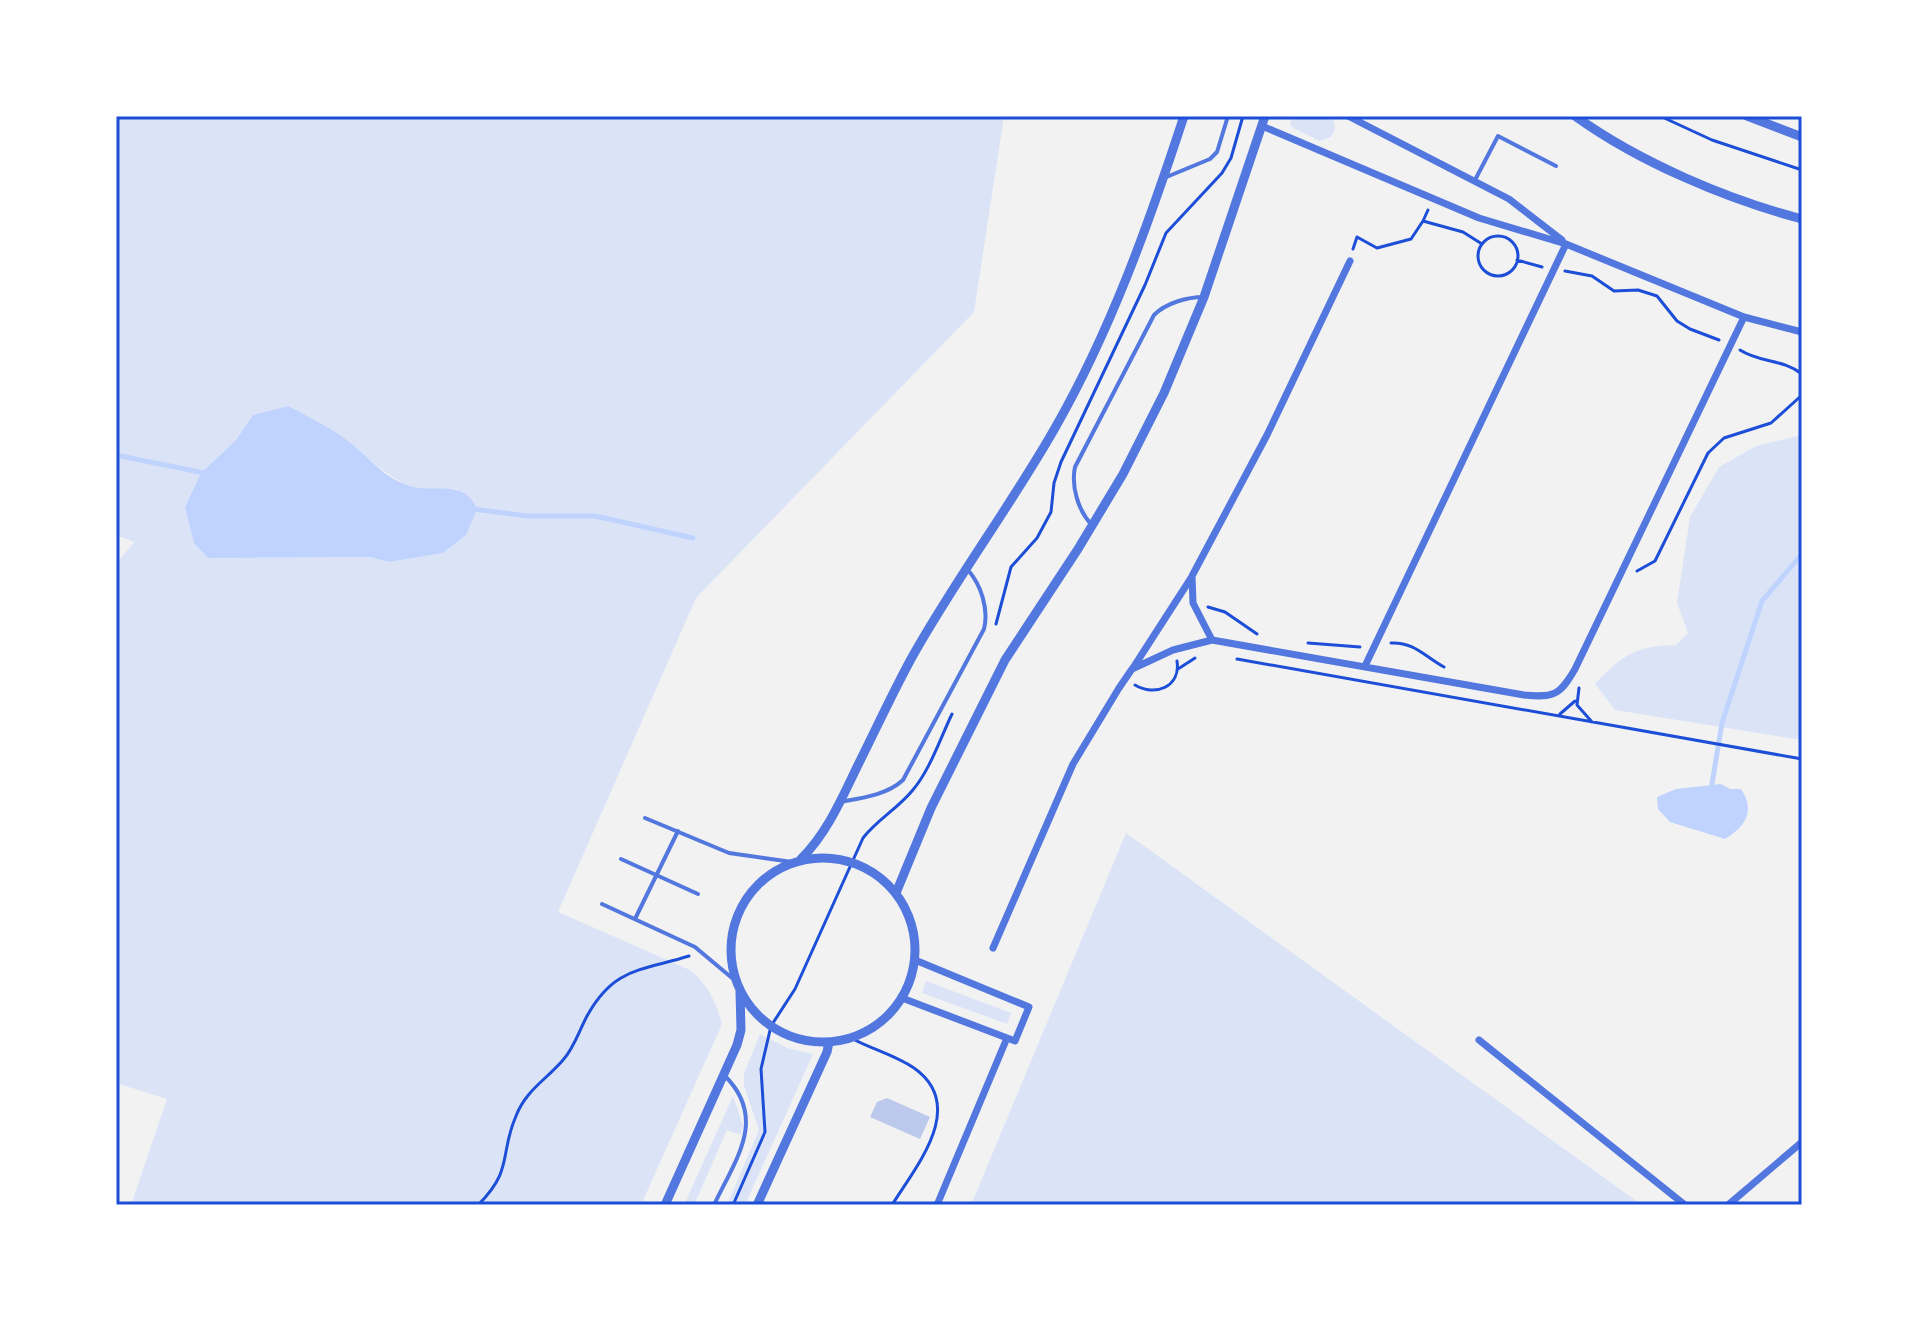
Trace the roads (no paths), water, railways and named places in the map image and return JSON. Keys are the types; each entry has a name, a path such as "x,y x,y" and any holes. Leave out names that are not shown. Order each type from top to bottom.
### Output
{"street":[{"path":"796,861 827,857 852,862 884,880 896,893 911,925 915,960 911,980 902,998 890,1014 872,1029 851,1038 829,1042 799,1039 771,1026 753,1010 739,987 732,967 730,942 740,907 764,877 796,861 819,841 939,609 1056,427 1128,276 1184,116"},
{"path":"1575,116 1603,136 1667,170 1802,219"},
{"path":"1747,116 1802,137"},
{"path":"1354,117 1509,199 1566,244"},
{"path":"896,893 931,808 1005,660 1123,474 1164,393 1204,297 1264,121 1493,223 1566,244 1744,317 1802,332"},
{"path":"1365,666 1566,244"},
{"path":"993,948 1073,764 1099,717 1192,576 1267,435 1350,261"},
{"path":"1132,669 1173,650 1212,640 1544,697 1555,695 1569,680 1744,317"},
{"path":"1192,576 1196,610 1212,640"},
{"path":"902,998 1015,1041 1029,1007 915,960"},
{"path":"665,1205 741,1030 739,987"},
{"path":"937,1205 1007,1038"},
{"path":"1479,1040 1685,1205"},
{"path":"757,1205 829,1042"},
{"path":"1728,1205 1802,1142"}],"lane":[{"path":"1163,178 1210,159 1217,152 1228,116"},
{"path":"1475,180 1498,136 1556,166"},
{"path":"1092,525 1081,513 1073,475 1075,467 1154,315 1161,308 1192,297 1204,297"},
{"path":"840,802 865,798 896,786 910,766 984,629 986,621 979,583 967,568"},
{"path":"645,818 729,853 796,861"},
{"path":"635,920 678,831"},
{"path":"621,859 698,894"},
{"path":"602,904 695,947 739,987"},
{"path":"714,1205 748,1125 738,1088 724,1074"}],"water":[{"path":"288,406 345,439 399,482 417,488 464,493 477,509 466,535 443,553 389,562 370,557 208,558 194,543 185,507 201,473 236,440 253,415"},
{"path":"1721,784 1730,789 1741,789 1748,804 1743,824 1725,839 1670,822 1658,809 1657,797 1676,789"}],"waterway":[{"path":"116,455 204,473"},
{"path":"473,509 527,516 595,516 693,538"},
{"path":"1712,784 1722,723 1762,601 1802,554"}]}
